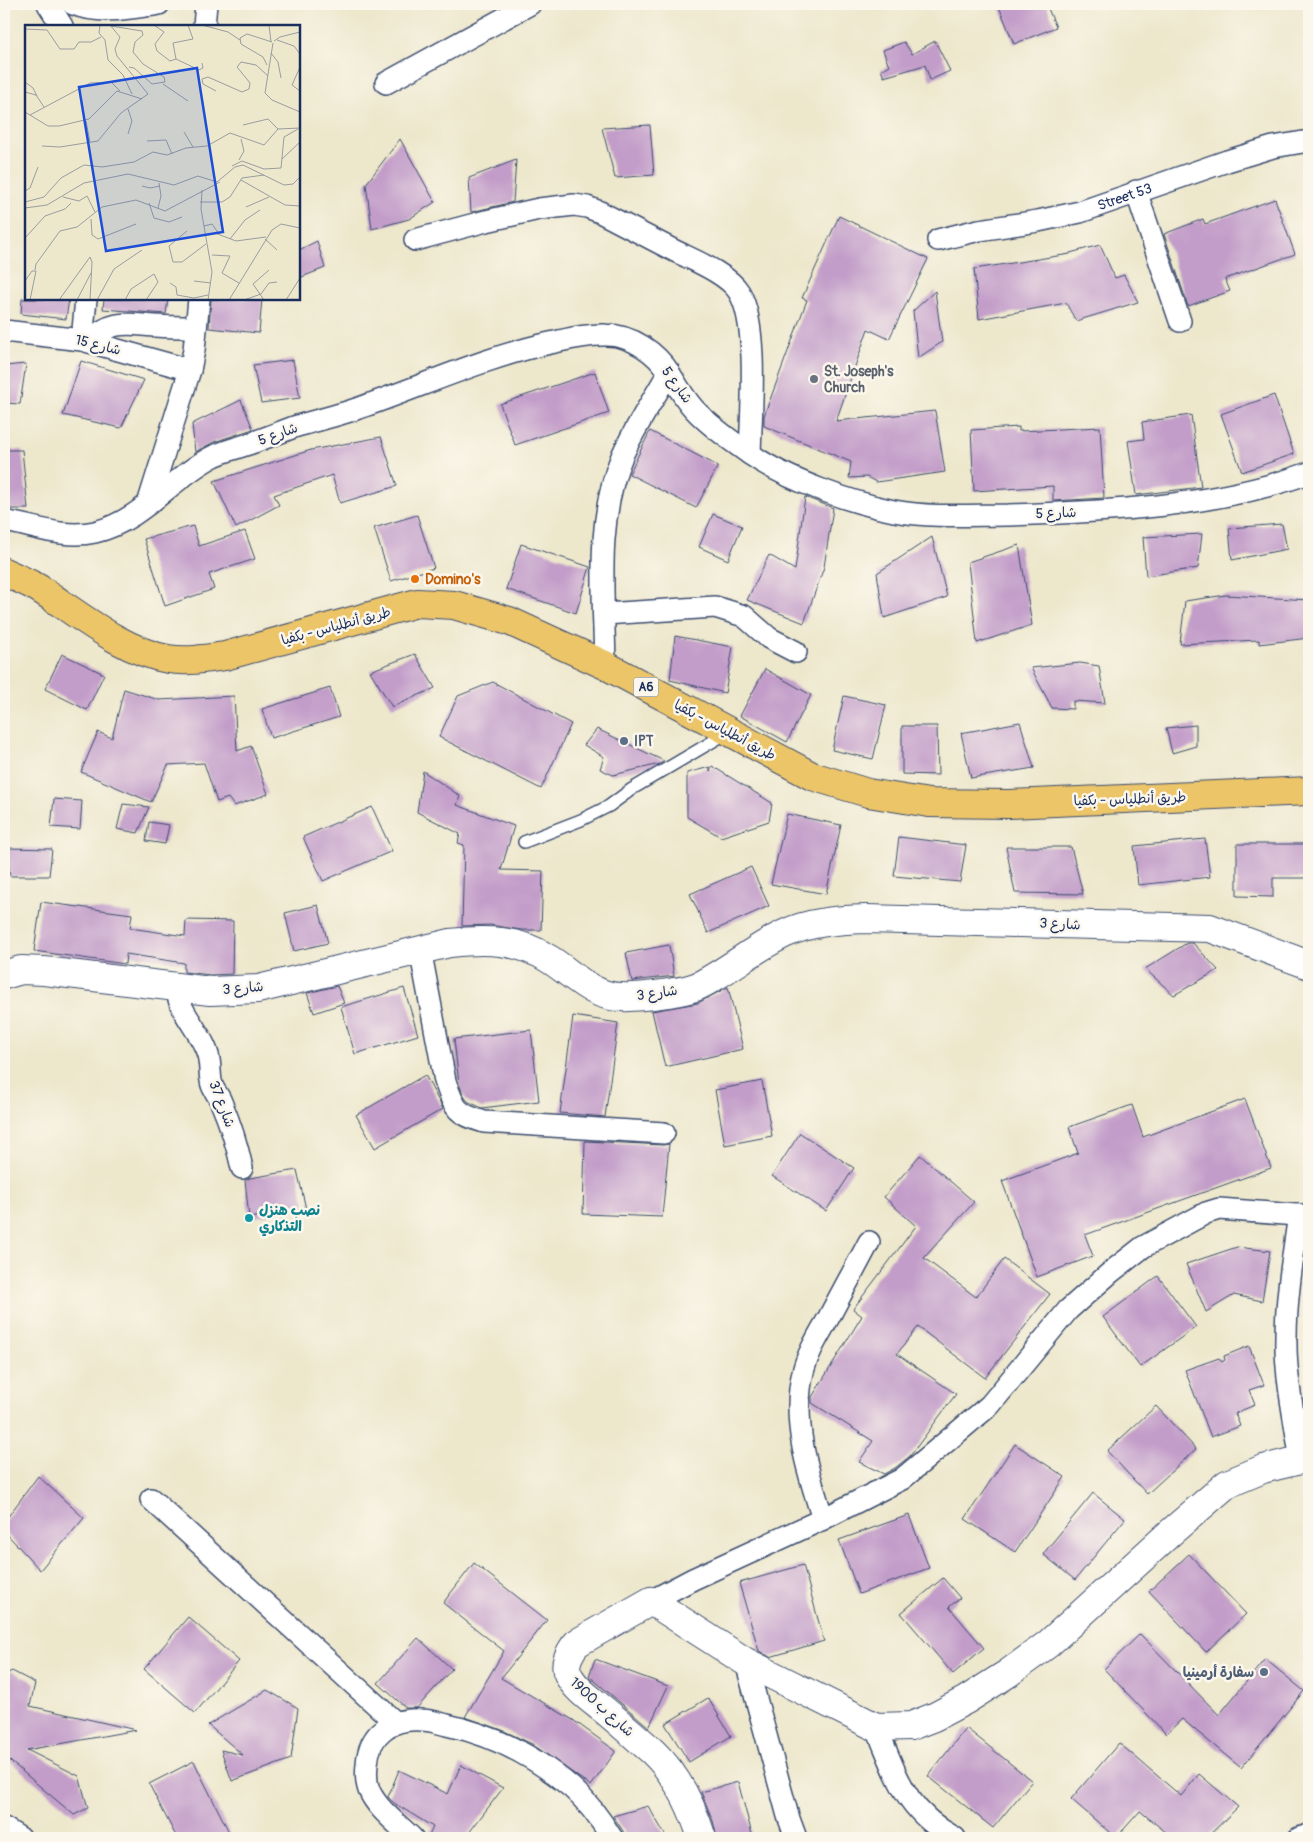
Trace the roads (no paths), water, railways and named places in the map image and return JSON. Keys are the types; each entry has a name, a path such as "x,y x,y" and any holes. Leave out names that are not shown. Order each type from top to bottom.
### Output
{"highway":[{"name":"طريق أنطلياس - بكفيا","path":"4,572 37,588 73,613 129,646 167,659 196,661 225,656 417,603 454,605 509,621 605,665 812,776 868,793 929,803 1009,804 1309,791"}],"street":[{"path":"48,4 61,25"},
{"path":"73,4 87,9 109,10 159,4"},
{"path":"386,83 530,4"},
{"name":"Street 53","path":"938,240 980,230 1080,212 1136,191 1273,147 1309,141"},
{"path":"1136,191 1180,321"},
{"path":"415,240 539,209 574,205 600,212 721,275 738,290 746,308 750,329 752,378 750,454"},
{"path":"86,300 86,341"},
{"path":"148,504 190,370 199,300"},
{"path":"86,341 106,328 123,323 196,327"},
{"name":"شارع 15","path":"4,331 86,341 190,370"},
{"name":"شارع 5","path":"4,522 52,532 82,534 110,527 148,504 216,455 290,428 361,407 520,349 591,334 613,335 633,340 656,357 669,372 679,392 697,412 750,454 780,471 822,489 866,504 895,511 934,516 1052,514 1122,509 1221,496 1279,484 1309,473"},
{"path":"605,665 605,536 615,476 622,456 669,372"},
{"path":"604,614 715,607 744,616 769,638 796,652"},
{"name":"شارع 3","path":"4,975 21,970 44,971 210,991 258,989 450,943 479,940 498,941 521,946 548,959 582,984 603,994 620,998 658,994 698,986 783,935 800,928 844,920 1016,922 1210,928 1309,966"},
{"path":"420,950 445,1081 452,1101 461,1114 484,1122 664,1133"},
{"name":"شارع 37","path":"177,986 177,996 185,1013 199,1033 208,1055 212,1084 221,1100 236,1141 242,1168"},
{"path":"1218,1210 1304,1216 1290,1275 1286,1339 1290,1388 1305,1459 1263,1469 1227,1484 1170,1532 1048,1644 1007,1674 966,1700 934,1717 910,1726 876,1726 746,1662 652,1601 693,1578 823,1519 902,1478 990,1405 1068,1310 1111,1272 1143,1248 1206,1213 1218,1210"},
{"path":"823,1519 809,1476 802,1442 799,1398 803,1372 811,1350 869,1242"},
{"path":"151,1499 396,1723"},
{"name":"شارع ب 1900","path":"652,1601 577,1643 569,1656 566,1670 572,1682 654,1753 680,1785 690,1804 702,1838"},
{"path":"746,1662 788,1816 796,1838"},
{"path":"412,1838 374,1800 368,1789 366,1776 367,1756 372,1742 380,1731 396,1723 409,1720 423,1720 468,1730 518,1750 572,1788 587,1803 612,1838"},
{"path":"876,1726 905,1794 922,1815 938,1829 954,1838"},
{"path":"4,1828 20,1838"},
{"path":"1300,1838 1309,1835"}],"lane":[{"path":"524,842 581,820 609,806 632,789 729,732"}],"place":[{"name":"St. Joseph's Church","path":"814,379"},
{"name":"Domino's","path":"415,579"},
{"name":"IPT","path":"624,741"},
{"name":"نصب هنزل التذكاري","path":"249,1218"},
{"name":"سفارة أرمينيا","path":"1264,1672"}]}
